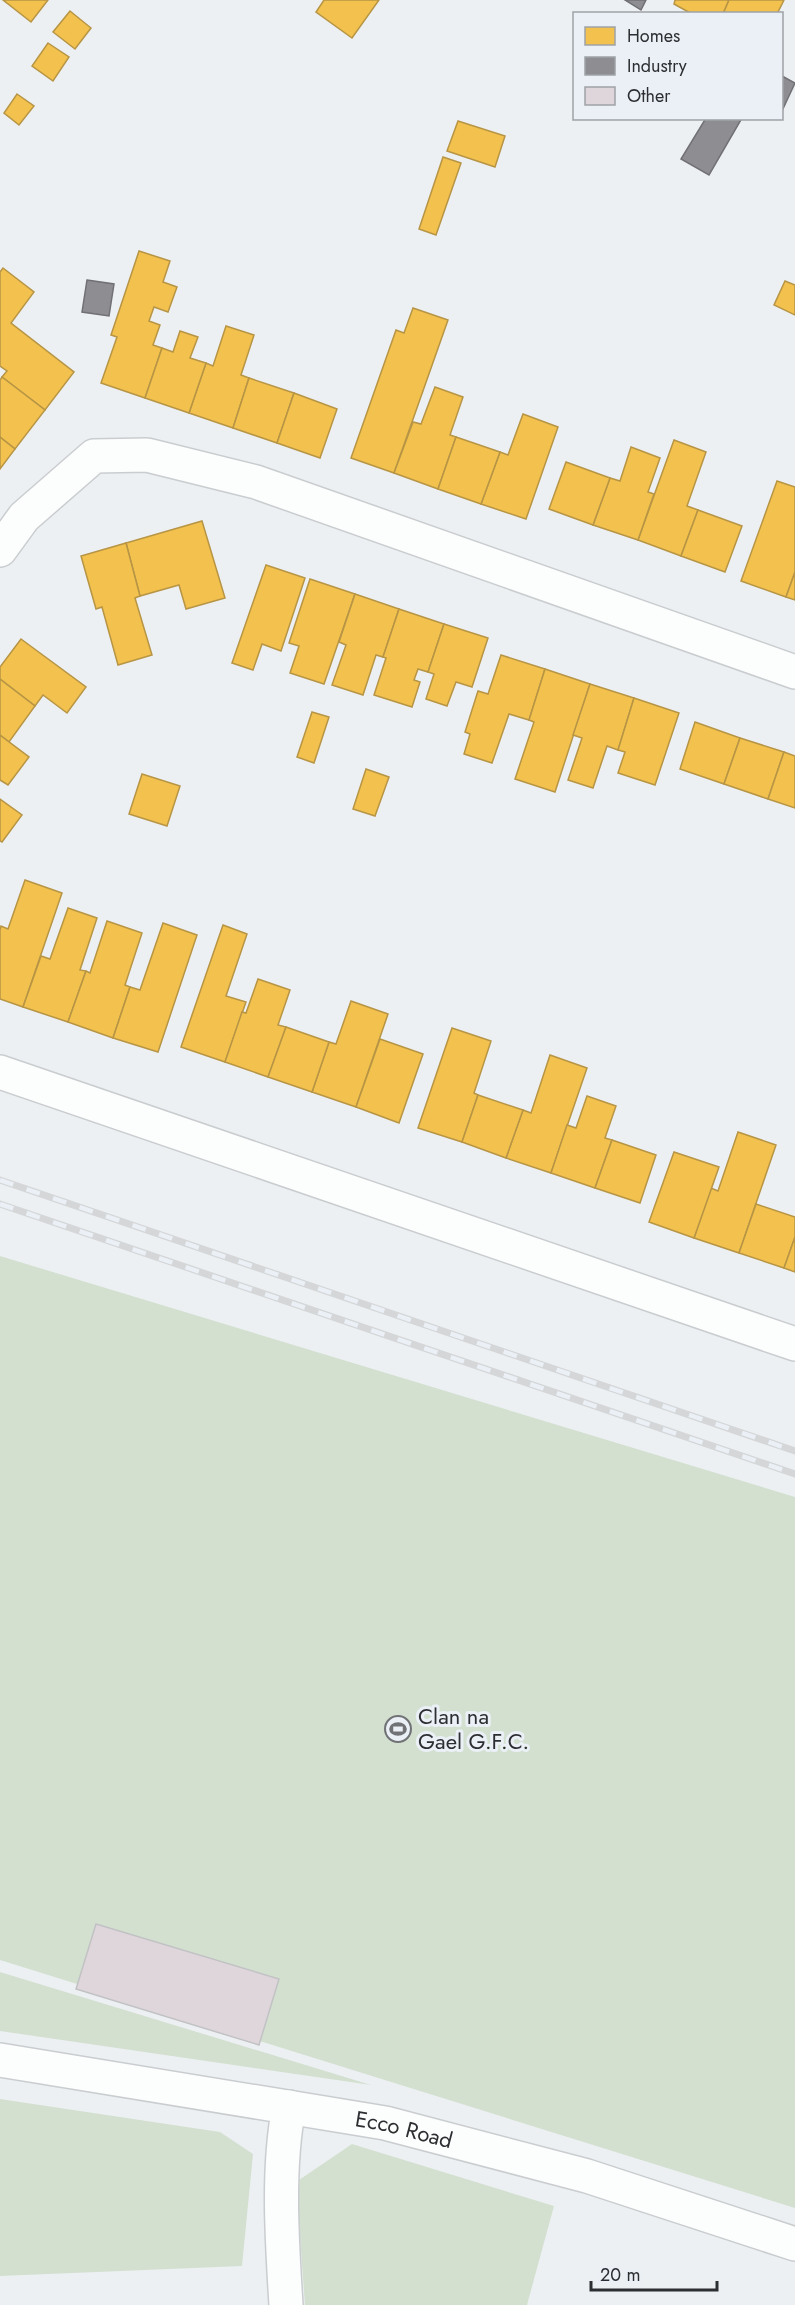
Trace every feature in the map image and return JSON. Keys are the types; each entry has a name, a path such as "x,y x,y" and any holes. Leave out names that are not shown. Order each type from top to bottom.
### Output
{"street":[{"path":"0,550 24,517 94,456 147,455 256,482 795,672"},
{"path":"0,1072 795,1344"},
{"name":"Ecco Road","path":"0,2060 385,2123 586,2176 795,2244"},
{"path":"286,2305 284,2143 289,2106"}],"green space":[{"name":"Clan na Gael G.F.C.","path":"0,1256 795,1497 795,2208 0,1960"},
{"path":"0,1972 371,2085 0,2031"},
{"path":"0,2099 220,2132 253,2154 242,2266 0,2276"},
{"path":"352,2144 554,2206 527,2305 305,2305 296,2182"}],"building: Homes":[{"path":"3,0 48,0 31,22"},
{"path":"324,0 379,0 352,38 316,12"},
{"path":"675,0 729,0 724,12 688,12 674,4"},
{"path":"729,0 784,0 778,12 724,12"},
{"path":"70,11 91,28 75,49 53,32"},
{"path":"48,43 69,57 53,81 32,66"},
{"path":"17,94 34,106 19,125 4,113"},
{"path":"458,121 505,136 495,167 447,151"},
{"path":"443,157 461,163 436,235 419,229"},
{"path":"139,251 170,261 163,282 177,287 168,312 154,307 149,321 160,325 153,345 162,348 145,398 101,383 117,337 111,335"},
{"path":"3,268 34,292 11,323 74,372 45,410 2,377 7,371 0,366 0,272"},
{"path":"785,281 795,285 795,315 774,305"},
{"path":"413,308 448,320 394,473 351,458 396,330 404,333"},
{"path":"226,326 254,335 241,375 249,378 233,428 189,413 206,363 213,366"},
{"path":"180,331 198,337 190,358 206,363 189,413 145,398 162,348 173,352"},
{"path":"2,377 45,410 15,449 0,437 0,380"},
{"path":"249,378 294,393 277,443 233,428"},
{"path":"435,387 463,397 450,435 456,437 438,489 394,473 413,422 421,424"},
{"path":"294,393 337,409 320,458 277,443"},
{"path":"523,414 558,427 526,519 481,504 500,452 508,455"},
{"path":"0,437 15,449 0,469"},
{"path":"456,437 500,452 481,504 438,489"},
{"path":"674,440 706,452 687,506 698,510 681,556 638,540"},
{"path":"631,447 660,458 648,492 654,494 638,540 593,525 610,478 620,481"},
{"path":"566,462 610,478 593,525 549,509"},
{"path":"777,481 795,487 795,572 786,597 741,581"},
{"path":"698,510 742,526 725,572 681,556"},
{"path":"202,521 225,598 186,609 179,585 140,596 126,543"},
{"path":"126,543 140,596 135,598 152,655 118,665 102,607 96,609 81,556"},
{"path":"266,565 305,578 281,651 262,644 253,670 232,663"},
{"path":"795,572 795,600 786,597"},
{"path":"310,579 355,594 324,684 290,673 299,646 289,643"},
{"path":"355,594 399,609 383,657 376,655 363,695 332,685 346,645 339,642"},
{"path":"399,609 444,624 428,672 418,669 414,680 420,682 412,707 374,695 386,658 383,657"},
{"path":"444,624 488,638 472,687 456,682 447,706 426,699 434,674 428,672"},
{"path":"21,639 86,687 67,713 43,695 35,706 0,679 0,667"},
{"path":"501,655 545,669 529,720 509,714 492,763 464,754 470,734 465,732 478,691 488,694"},
{"path":"545,669 590,684 555,792 515,779 534,722 529,720"},
{"path":"0,679 35,706 9,742 0,735"},
{"path":"590,684 634,698 618,750 607,746 593,788 568,780 582,738 573,735"},
{"path":"634,698 679,713 655,785 618,773 625,752 618,750"},
{"path":"312,712 329,717 314,763 297,757"},
{"path":"695,722 740,738 724,784 680,769"},
{"path":"0,735 29,757 8,785 0,780"},
{"path":"740,738 784,752 768,799 724,784"},
{"path":"784,752 795,756 795,808 768,799"},
{"path":"366,769 389,777 375,816 353,809"},
{"path":"142,774 180,786 167,826 129,814"},
{"path":"0,799 22,815 2,842 0,841"},
{"path":"25,880 62,893 23,1007 0,999 0,930 1,926 8,929"},
{"path":"68,908 97,918 80,970 86,971 68,1022 23,1007 41,956 50,959"},
{"path":"107,921 142,933 125,985 130,987 113,1038 68,1022 86,971 90,973"},
{"path":"163,923 197,935 158,1052 113,1038 130,987 140,990"},
{"path":"223,925 247,934 226,996 246,1002 225,1062 181,1047"},
{"path":"258,979 290,990 278,1025 286,1027 268,1077 225,1062 242,1012 246,1013"},
{"path":"351,1001 388,1014 356,1107 312,1092 329,1042 336,1044"},
{"path":"286,1027 329,1042 312,1092 268,1077"},
{"path":"452,1028 491,1041 474,1093 478,1095 462,1142 418,1128"},
{"path":"380,1039 423,1054 399,1123 356,1107"},
{"path":"550,1055 587,1068 551,1173 506,1158 523,1110 531,1113"},
{"path":"478,1095 523,1110 506,1158 462,1142"},
{"path":"587,1096 616,1106 605,1138 612,1140 595,1188 551,1173 567,1125 576,1128"},
{"path":"738,1132 776,1145 739,1253 694,1238 711,1188 718,1191"},
{"path":"612,1140 656,1155 640,1203 595,1188"},
{"path":"674,1152 719,1167 694,1238 649,1222"},
{"path":"756,1204 795,1217 795,1237 784,1268 739,1253"},
{"path":"795,1237 795,1272 784,1268"}],"building: Industry":[{"path":"625,0 646,0 641,10"},
{"path":"783,77 795,83 783,109"},
{"path":"705,120 741,120 709,175 681,159"},
{"path":"87,280 114,284 109,316 82,312"}],"building: Other":[{"path":"96,1924 279,1979 259,2045 76,1989"}],"railway":[{"path":"0,1180 795,1451"},
{"path":"0,1204 795,1474"}],"place":[{"name":"Clan na Gael G.F.C.","path":"398,1729"}]}
